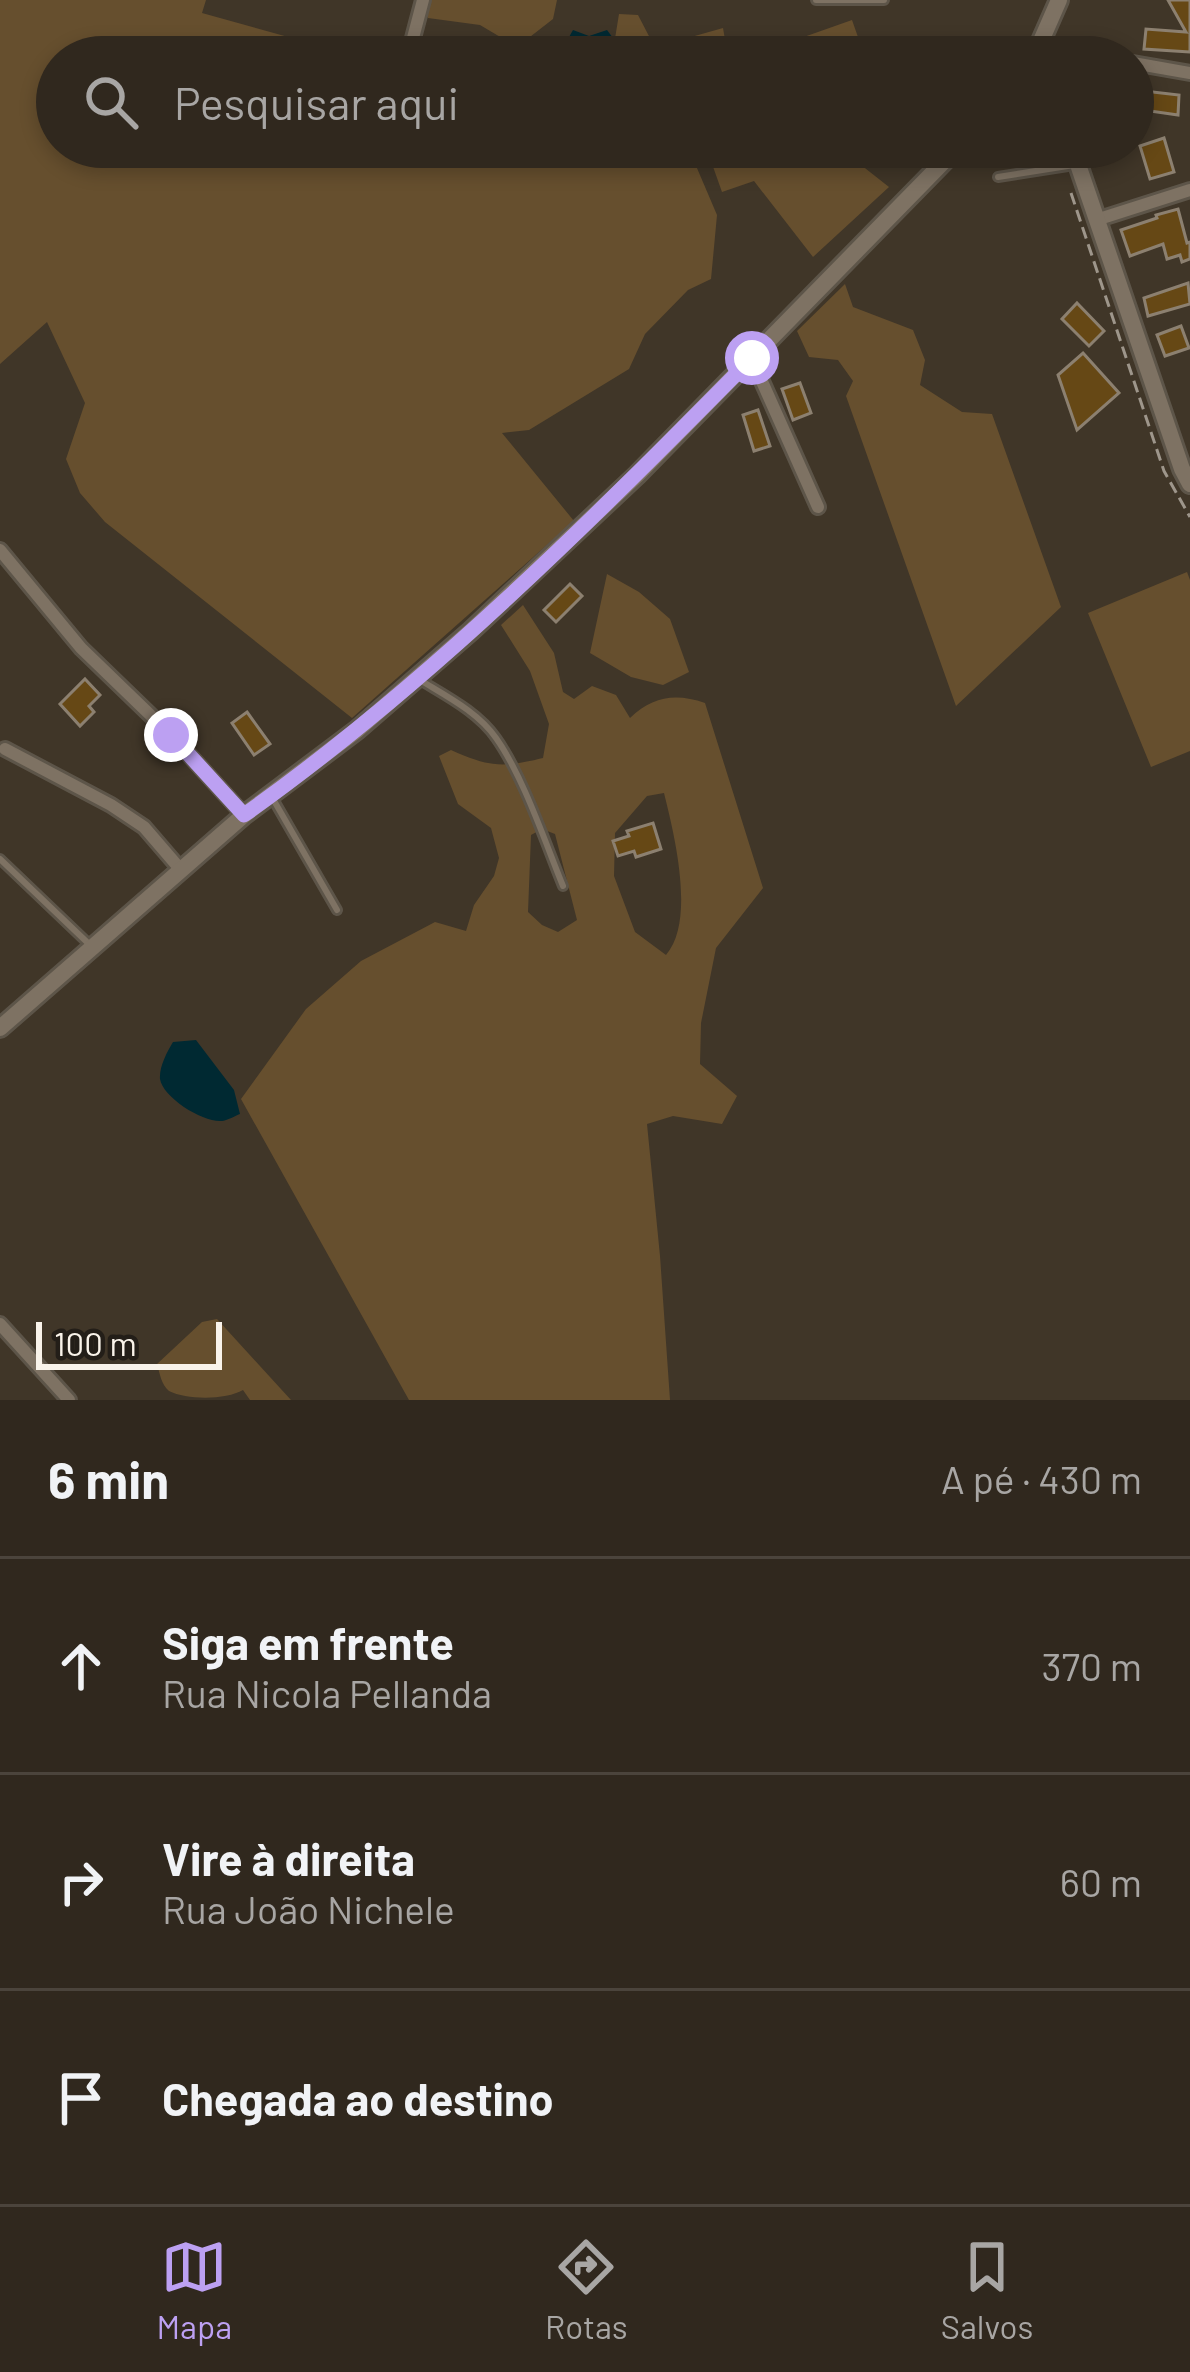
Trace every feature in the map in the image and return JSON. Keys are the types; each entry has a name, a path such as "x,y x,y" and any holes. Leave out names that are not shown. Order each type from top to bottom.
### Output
{"main road":[{"path":"1043,36 1059,0"},
{"path":"0,1028 244,815 357,730 471,631 638,475 937,168"},
{"path":"1076,168 1187,473"}],"street":[{"path":"414,36 423,0"},
{"path":"1154,67 1190,73"},
{"path":"1096,220 1190,190"},
{"path":"752,358 818,507"},
{"path":"0,550 81,648 171,735 244,815"},
{"path":"4,748 144,827 181,870"},
{"path":"0,1324 60,1397"}],"lane":[{"path":"816,0 884,0"},
{"path":"998,177 1035,168"},
{"path":"417,677 471,712 495,736 563,886"},
{"path":"272,796 337,910"},
{"path":"0,859 92,947"}],"path":[{"path":"1072,168 1071,199 1164,471 1190,518"}],"shaded area":[{"path":"0,0 206,0 202,13 285,36 36,36 36,168 697,168 717,215 711,279 688,290 645,334 629,369 529,430 502,433 574,521 352,718 105,522 80,493 66,459 85,403 47,322 0,364"},
{"path":"421,0 557,0 553,19 531,36 498,36 480,25 428,18"},
{"path":"619,14 638,15 649,36 615,36"},
{"path":"852,20 858,36 807,36"},
{"path":"723,28 724,36 695,36"},
{"path":"713,168 865,168 889,187 813,257 754,181 722,192"},
{"path":"845,284 853,307 913,330 925,360 920,385 962,412 992,414 1061,607 956,706 846,396 853,381 838,360 809,357 797,331"},
{"path":"1187,572 1190,751 1151,767 1088,613"},
{"path":"607,574 639,592 670,619 689,672 663,685 631,677 590,653"},
{"path":"523,605 554,653 563,692 574,699 592,686 616,695 630,718 665,698 705,703 763,888 716,948 701,1023 700,1064 737,1096 722,1124 673,1116 647,1124 670,1400 409,1400 241,1099 306,1009 361,961 435,922 466,931 499,858 491,828 458,804 439,756 451,750 486,763 506,764 543,758 549,724 530,671 501,625","holes":["664,793 681,899 675,940 666,955 635,932 614,876 615,833 647,796","542,829 555,834 577,920 558,932 528,912 531,835"]},
{"path":"217,1319 291,1400 250,1400 243,1390 196,1397 166,1388 157,1364 202,1322"}],"water":[{"path":"196,1040 234,1090 240,1114 222,1121 205,1118 185,1108 163,1086 161,1070 173,1042"}],"building":[{"path":"1168,0 1190,0 1190,52 1154,50 1154,36 1145,36 1146,29 1186,32"},
{"path":"1154,92 1179,95 1178,115 1154,112"},
{"path":"1164,138 1174,172 1150,179 1147,168 1154,168 1154,141"},
{"path":"1178,209 1190,242 1190,259 1182,262 1180,255 1167,259 1163,244 1130,256 1121,230"},
{"path":"1188,283 1190,304 1148,316 1144,298"},
{"path":"1077,303 1104,331 1089,346 1062,319"},
{"path":"1181,326 1189,348 1165,356 1157,335"},
{"path":"1083,353 1119,393 1077,430 1058,375"},
{"path":"800,383 811,413 793,420 782,389"},
{"path":"758,410 770,446 754,451 743,415"},
{"path":"570,584 582,596 556,622 544,610"},
{"path":"85,679 100,695 89,706 94,712 80,726 60,704"},
{"path":"247,712 270,744 254,755 232,723"},
{"path":"653,823 661,849 636,857 634,851 618,856 613,841"}],"route":[{"path":"171,735 244,815 357,730 471,631 638,475 752,358"}]}
